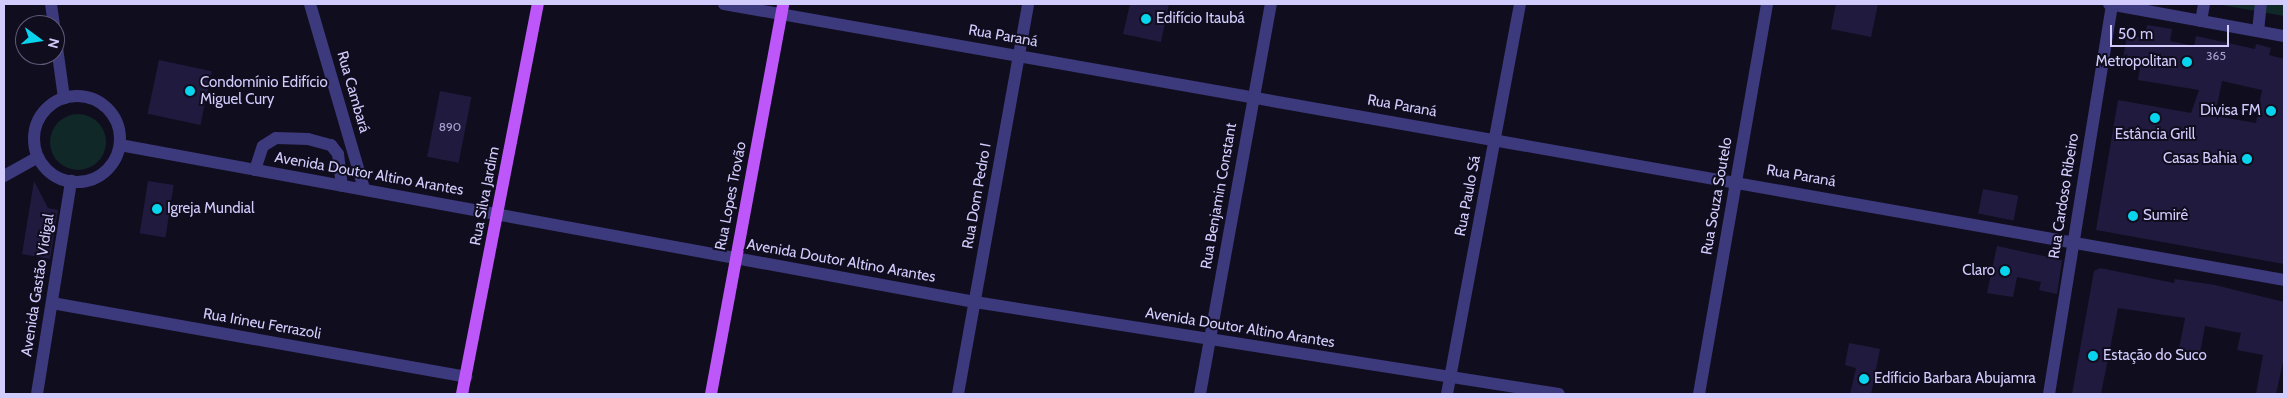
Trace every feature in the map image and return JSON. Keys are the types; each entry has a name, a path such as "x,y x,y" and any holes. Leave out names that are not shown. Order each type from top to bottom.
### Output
{"main road":[{"name":"Rua Silva Jardim","path":"462,394 499,214 538,4"},
{"name":"Rua Lopes Trovão","path":"711,394 782,9"}],"street":[{"name":"Rua Cambará","path":"310,4 364,189"},
{"name":"Rua Paraná","path":"724,4 782,9 1019,55 2074,240 2284,280"},
{"name":"Rua Dom Pedro I","path":"958,394 1028,4"},
{"name":"Rua Benjamin Constant","path":"1200,394 1270,4"},
{"name":"Rua Paulo Sá","path":"1447,394 1520,4"},
{"name":"Rua Souza Soutelo","path":"1699,394 1768,4"},
{"path":"2111,4 2284,36"},
{"name":"Rua Cardoso Ribeiro","path":"2049,394 2111,4"},
{"path":"2201,21 2204,4"},
{"path":"2258,31 2261,4"},
{"path":"59,65 64,98"},
{"path":"64,98 92,98 105,106 119,130 120,145 110,167 100,175 71,181 54,175 38,157 34,143 38,122 51,104 64,98"},
{"path":"255,170 263,146 276,138 308,139 331,145 338,154 342,186"},
{"name":"Avenida Doutor Altino Arantes","path":"120,145 975,302 1559,394"},
{"path":"4,176 38,157"},
{"name":"Avenida Gastão Vidigal","path":"37,394 71,181"},
{"name":"Rua Irineu Ferrazoli","path":"52,303 466,376"}],"green space":[{"path":"2216,4 2284,4 2284,16"},
{"path":"72,114 84,114 94,118 102,126 106,142 102,158 94,166 84,170 72,170 62,166 54,158 50,148 50,136 54,126 62,118"}],"building":[{"name":"Edifício Itaubá","path":"1130,4 1169,4 1161,42 1123,34"},
{"path":"1836,4 1878,4 1871,37 1831,29"},
{"path":"2147,25 2172,29 2170,41 2194,46 2196,36 2255,49 2256,44 2271,48 2269,55 2284,59 2284,264 2096,230 2118,100 2191,113 2199,90 2138,80 2140,68 2122,65 2127,35 2145,38","holes":["2222,81 2262,90 2256,123 2215,116"]},
{"name":"Condomínio Edifício Miguel Cury","path":"159,60 212,71 200,125 148,114"},
{"path":"440,91 471,97 459,163 427,157"},
{"path":"34,181 48,208 58,210 50,259 22,254"},
{"name":"Igreja Mundial","path":"148,181 174,185 165,237 140,233"},
{"path":"1983,189 2018,196 2014,220 1978,214"},
{"path":"1997,246 2062,260 2057,294 2039,290 2041,282 2017,277 2013,297 1987,293"},
{"path":"2100,268 2174,283 2175,279 2215,285 2284,302 2284,358 2276,394 2256,394 2263,355 2237,350 2241,333 2205,326 2200,353 2179,349 2185,318 2118,308 2101,394 2072,394 2094,271"},
{"name":"Edíficio Barbara Abujamra","path":"1849,343 1880,349 1871,394 1850,394 1856,368 1845,365"}],"place":[{"name":"Edifício Itaubá","path":"1146,19"},
{"name":"Metropolitan","path":"2187,62"},
{"name":"Condomínio Edifício Miguel Cury","path":"190,91"},
{"name":"Divisa FM","path":"2271,111"},
{"name":"Estância Grill","path":"2155,118"},
{"name":"Casas Bahia","path":"2247,159"},
{"name":"Igreja Mundial","path":"157,209"},
{"name":"Sumirê","path":"2133,216"},
{"name":"Claro","path":"2005,271"},
{"name":"Estação do Suco","path":"2093,356"},
{"name":"Edíficio Barbara Abujamra","path":"1864,379"}]}
